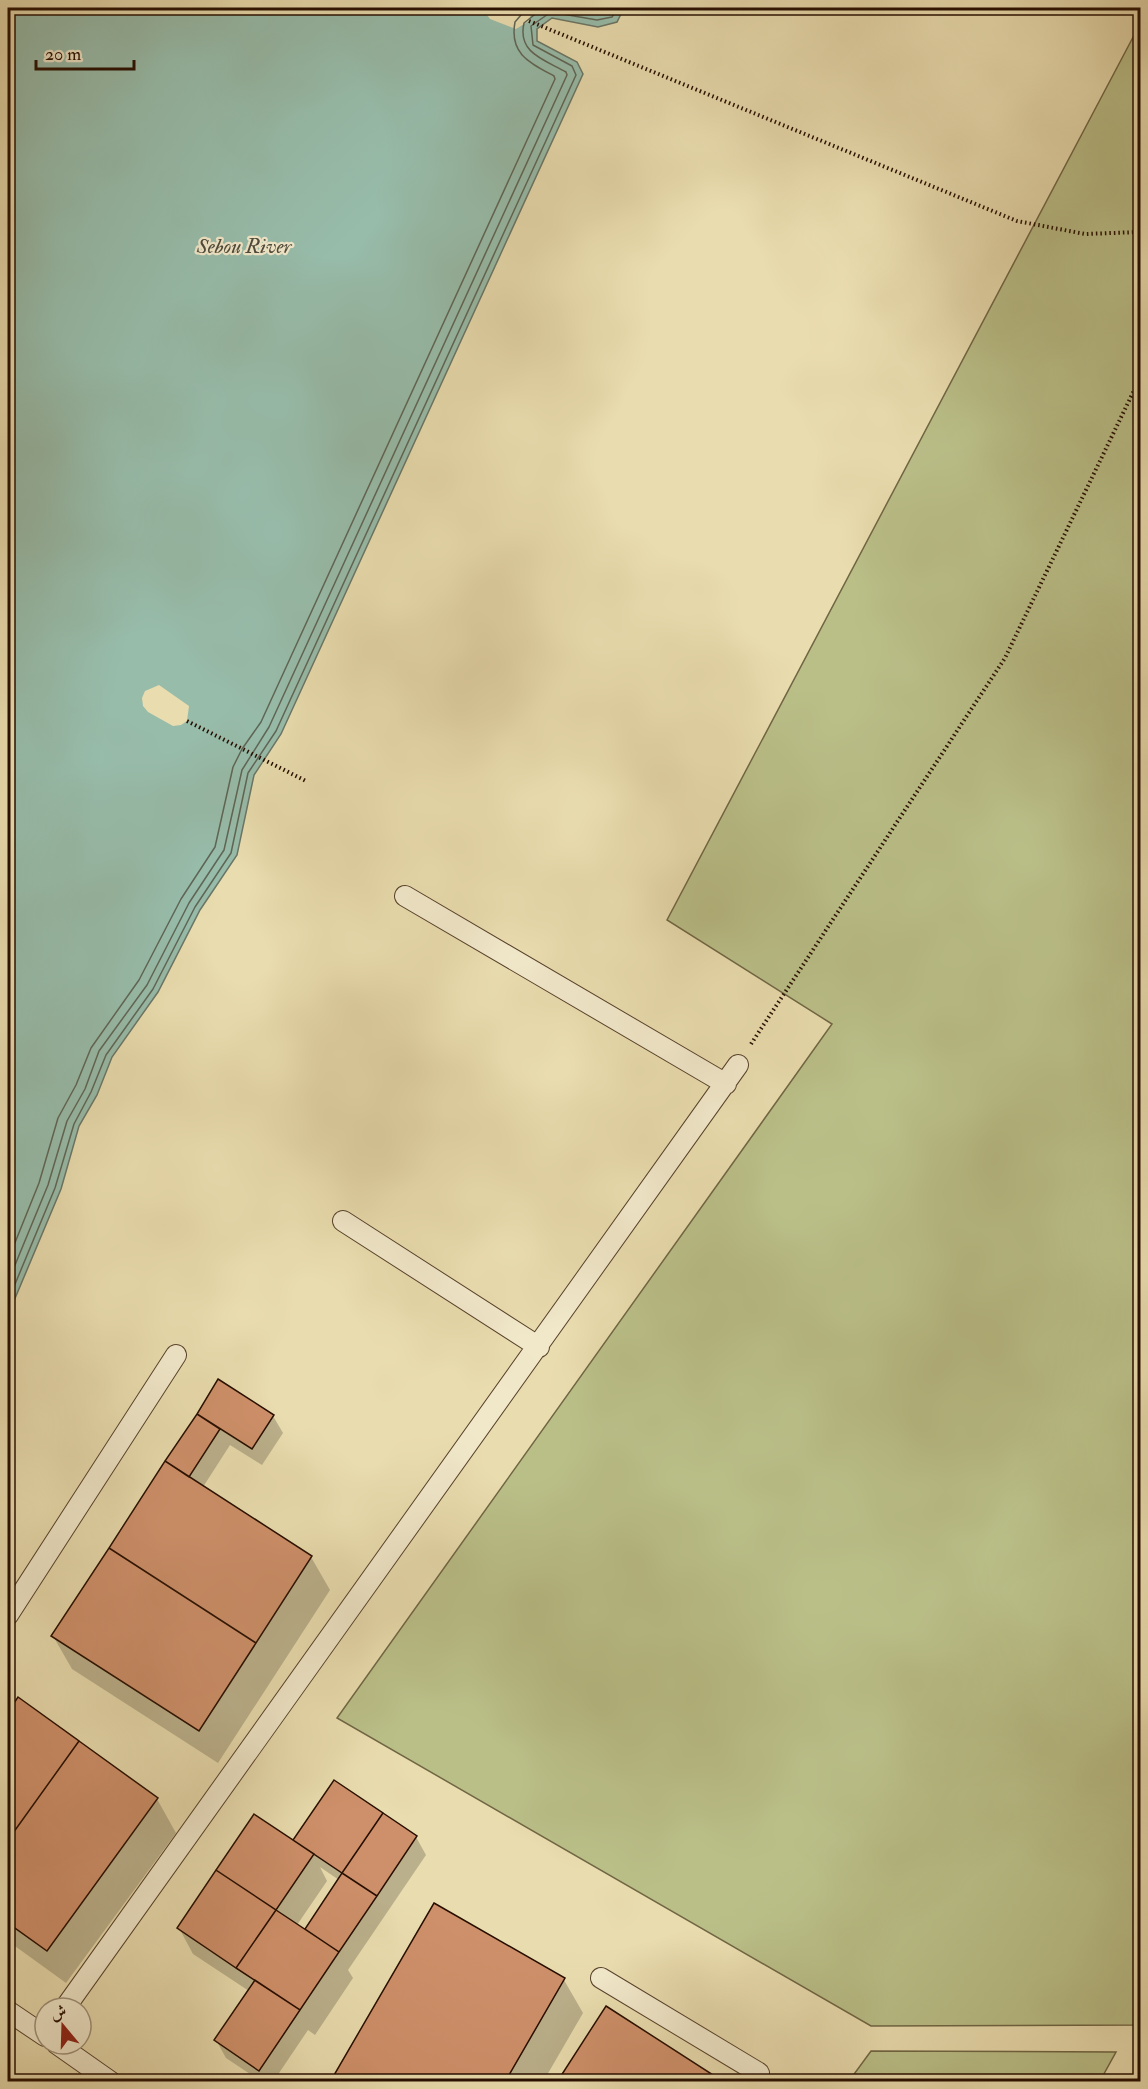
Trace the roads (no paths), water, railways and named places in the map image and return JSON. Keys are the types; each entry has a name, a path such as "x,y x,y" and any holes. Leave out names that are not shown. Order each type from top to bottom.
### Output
{"lane":[{"path":"405,896 726,1084"},
{"path":"74,1996 738,1065"},
{"path":"343,1221 538,1347"},
{"path":"8,1615 176,1355"},
{"path":"602,1978 759,2073 754,2082"},
{"path":"8,2011 33,2028"},
{"path":"74,2056 111,2082"}],"water":[{"name":"Sebou River","path":"8,8 624,8 617,22 598,27 552,18 537,29 537,41 577,62 583,74 281,734 254,775 237,855 200,910 158,992 112,1057 97,1095 79,1126 61,1189 8,1315"}]}
